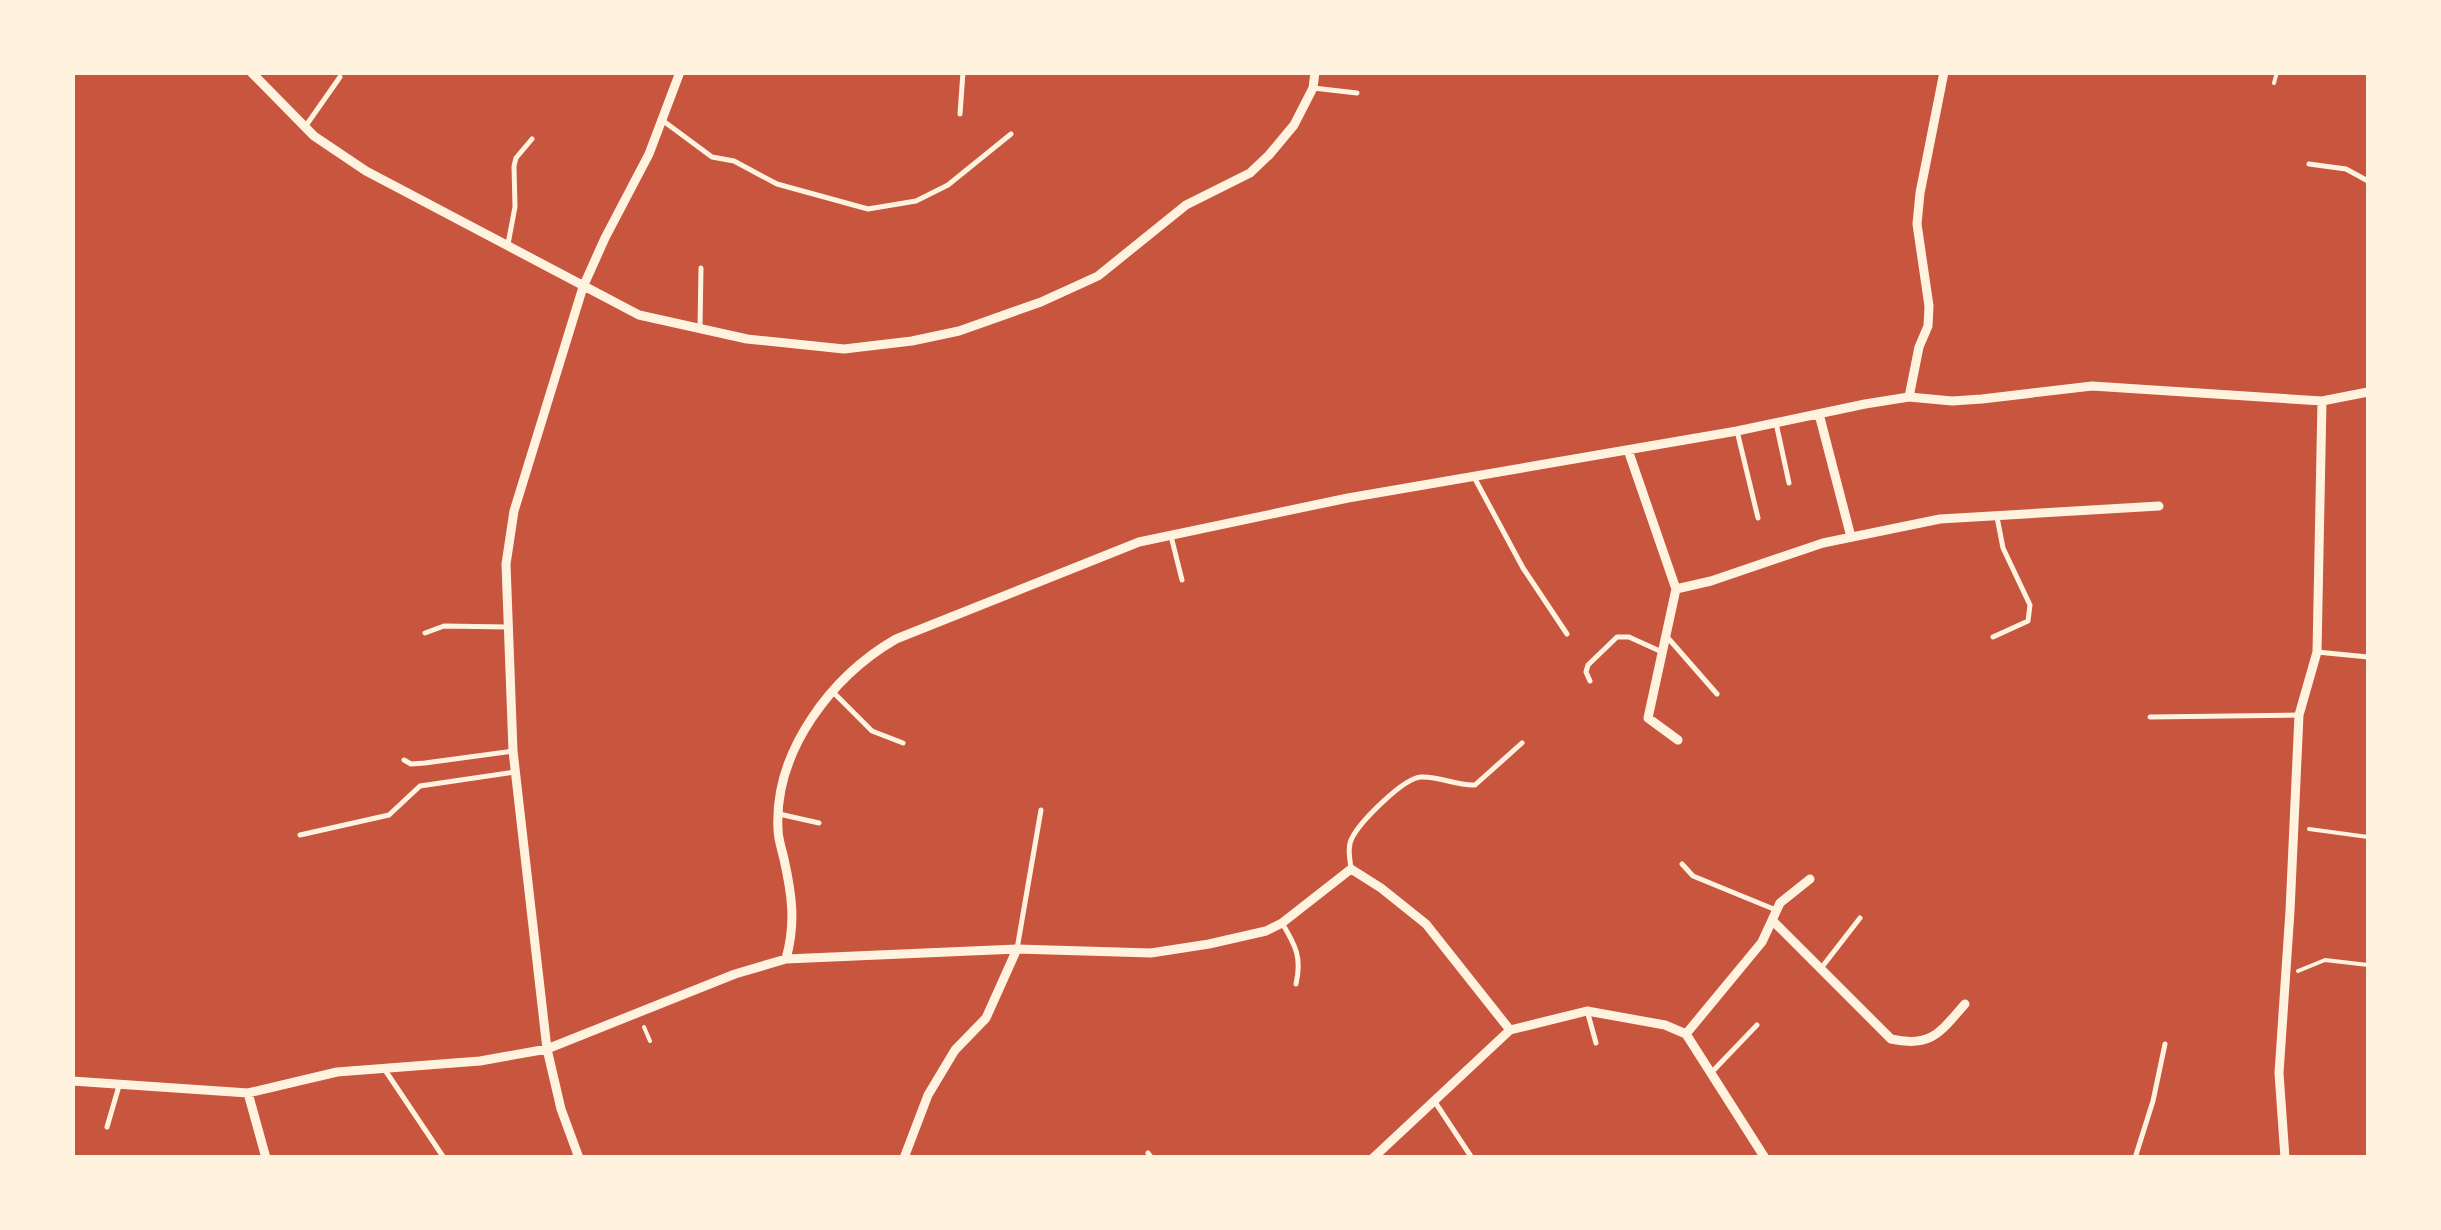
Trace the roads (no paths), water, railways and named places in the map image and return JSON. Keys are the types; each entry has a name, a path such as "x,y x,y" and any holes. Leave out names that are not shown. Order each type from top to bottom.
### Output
{"street":[{"path":"251,72 305,127 366,171 639,315 700,330 812,348 844,349 960,331 1041,302 1098,276 1186,205 1250,172 1269,155 1294,125 1313,88 1315,72"},
{"path":"578,1158 546,1049 513,752 506,564 514,511 583,288 662,120 680,72"},
{"path":"1909,397 1919,347 1928,326 1930,306 1917,224 1944,72"},
{"path":"786,958 794,932 794,901 778,830 782,791 794,754 831,690 868,656 896,640 1139,542 1472,475 1737,431 1909,397 1952,401 2092,386 2322,401 2368,392"},
{"path":"2285,1158 2279,1073 2299,715 2317,652 2322,401"},
{"path":"1819,414 1851,537"},
{"path":"1628,450 1676,589 1648,718 1678,740"},
{"path":"1676,589 1851,537 1940,519 2159,506"},
{"path":"72,1081 248,1093 337,1072 480,1061 546,1049 735,974 786,958 1017,949 1151,953 1209,944 1282,924 1351,869 1426,924 1510,1030"},
{"path":"1686,1034 1762,942 1776,910 1810,879"},
{"path":"1772,921 1882,1032 1902,1041 1930,1040 1965,1004"},
{"path":"904,1158 928,1096 955,1050 986,1018 1017,949"},
{"path":"1373,1158 1510,1030 1588,1011 1665,1025 1686,1034 1765,1158"},
{"path":"248,1093 266,1158"}],"lane":[{"path":"960,114 963,72"},
{"path":"305,127 340,78"},
{"path":"1313,88 1357,92"},
{"path":"662,120 712,157 734,161 777,184 868,209 898,206 948,185 1011,134"},
{"path":"507,247 515,207 514,166 532,139"},
{"path":"2309,164 2346,169 2368,181"},
{"path":"700,330 701,268"},
{"path":"1776,423 1789,483"},
{"path":"1737,431 1758,518"},
{"path":"1472,475 1523,568 1567,634"},
{"path":"1993,637 2028,621 2030,614 2030,605 2002,548 1997,518"},
{"path":"1172,536 1182,580"},
{"path":"424,633 444,626 508,627"},
{"path":"1666,636 1717,694"},
{"path":"1590,681 1588,665 1617,637 1629,637 1662,652"},
{"path":"2317,652 2368,657"},
{"path":"831,690 872,731 902,742"},
{"path":"2150,717 2299,715"},
{"path":"1351,869 1352,837 1408,781 1424,777 1475,785 1522,743"},
{"path":"404,760 425,763 513,752"},
{"path":"300,835 389,815 420,786 515,772"},
{"path":"1017,949 1041,810"},
{"path":"779,814 820,823"},
{"path":"1682,864 1694,876 1776,910"},
{"path":"1820,970 1860,918"},
{"path":"1282,924 1300,959 1296,984"},
{"path":"1588,1011 1596,1043"},
{"path":"1711,1074 1757,1025"},
{"path":"2135,1158 2165,1044"},
{"path":"384,1070 444,1158"},
{"path":"106,1127 119,1086"},
{"path":"1435,1102 1472,1158"}]}
